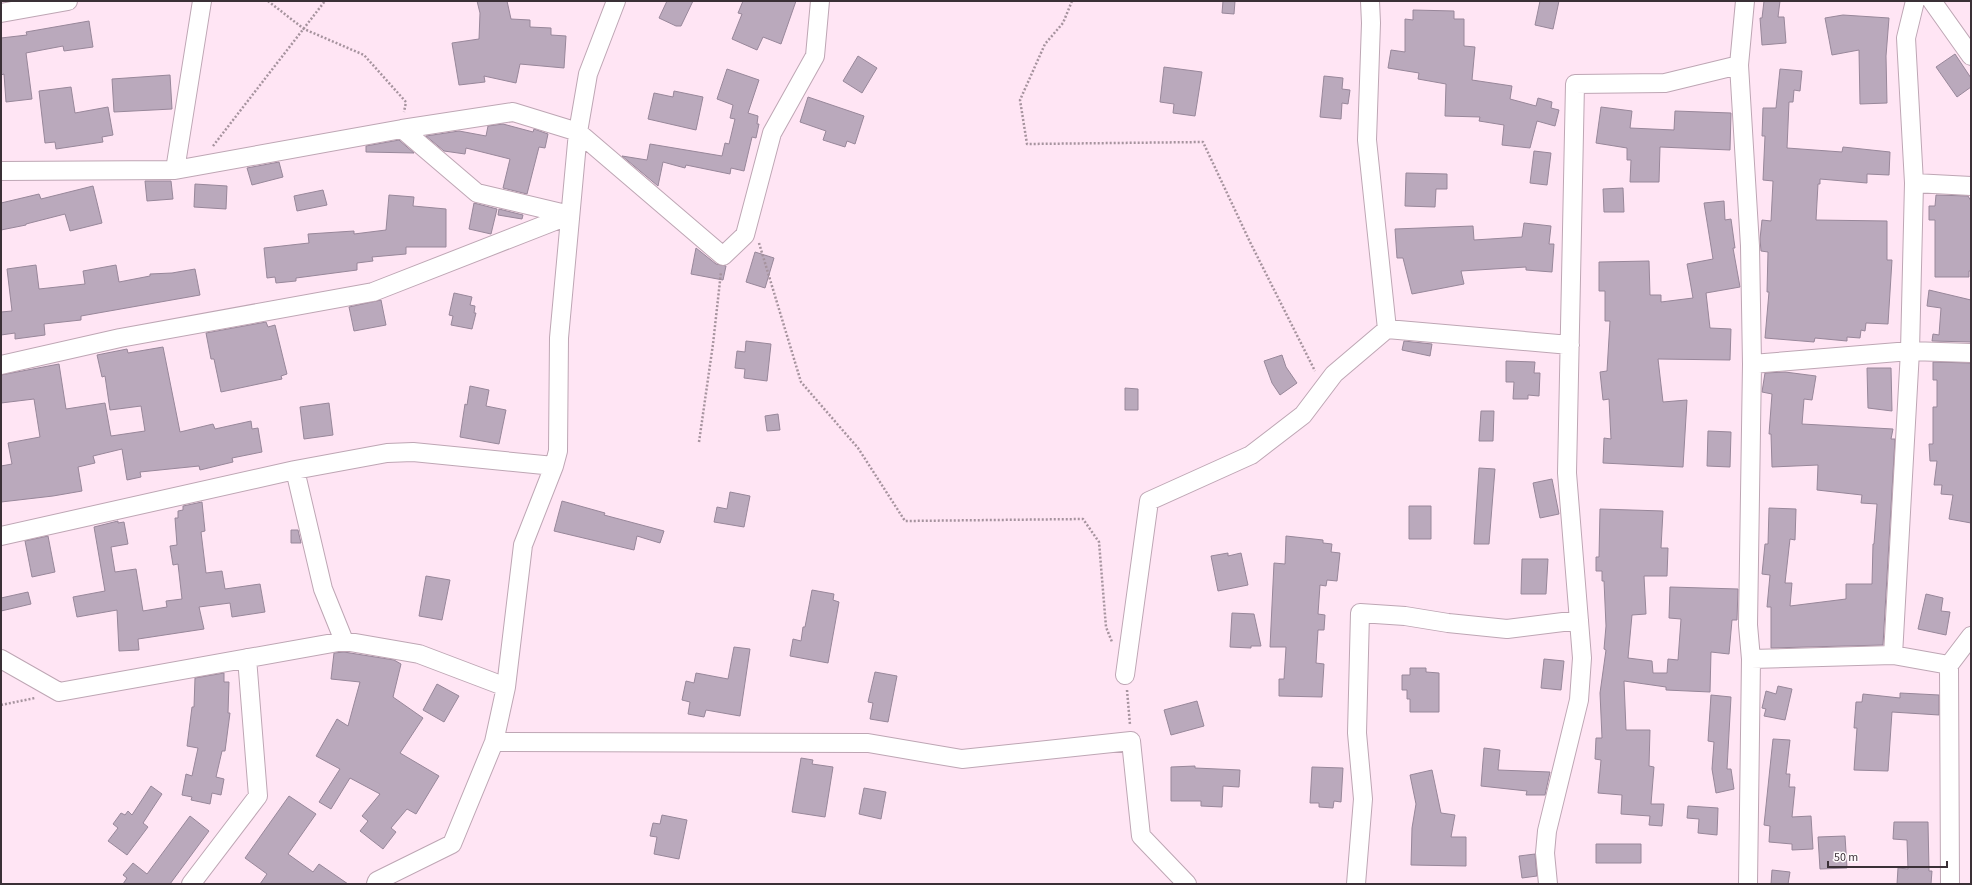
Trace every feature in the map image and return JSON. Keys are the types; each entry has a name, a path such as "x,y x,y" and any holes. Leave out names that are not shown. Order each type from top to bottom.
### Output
{"street":[{"path":"1,13 68,1"},
{"path":"175,170 202,1"},
{"path":"376,884 377,882 452,844 494,742 506,687 523,545 554,466 558,451 560,338 578,132 588,74 616,1"},
{"path":"1,171 175,170 402,129 513,112 578,132 723,256 745,236 772,133 814,56 820,1"},
{"path":"1370,1 1371,23 1367,140 1387,329"},
{"path":"1745,1 1739,65 1750,246 1752,364 1748,625 1751,659 1748,884"},
{"path":"1893,655 1910,351 1914,183 1906,38 1915,1"},
{"path":"1932,1 1971,56"},
{"path":"1548,884 1545,853 1547,831 1579,700 1582,658 1567,473 1575,84 1666,83 1739,65"},
{"path":"402,129 476,193 570,215"},
{"path":"1914,183 1971,186"},
{"path":"1,365 120,338 373,292 570,215"},
{"path":"1125,675 1149,500 1251,455 1303,415 1334,374 1387,329 1570,345"},
{"path":"1752,364 1910,351 1971,353"},
{"path":"1,536 295,470 387,453 414,452 554,466"},
{"path":"295,470 323,589 344,641"},
{"path":"1356,884 1364,799 1357,733 1360,613 1405,616 1507,630 1579,620"},
{"path":"1950,884 1949,665 1971,636"},
{"path":"1,659 58,692 344,641 419,654 506,687"},
{"path":"1751,659 1893,655 1949,665"},
{"path":"191,884 258,796 247,658"},
{"path":"494,742 868,743 962,760 1131,741 1141,836 1187,884"}],"path":[{"path":"268,1 304,29 364,55 406,102 402,129"},
{"path":"198,166 325,1"},
{"path":"1072,1 1063,23 1045,44 1020,100 1027,144 1202,142 1323,388"},
{"path":"751,214 801,382 858,448 905,521 1083,519 1100,542 1106,627 1114,648"},
{"path":"699,442 713,344 723,256"},
{"path":"1125,675 1131,741"},
{"path":"1,705 58,692"}],"building":[{"path":"477,1 507,1 511,19 530,20 530,27 551,28 551,35 566,36 564,68 520,64 516,83 484,76 485,82 459,85 452,43 479,39 480,13"},
{"path":"667,1 693,1 681,26 676,26 659,18"},
{"path":"743,1 796,1 781,44 763,37 757,50 732,39 742,14 738,13"},
{"path":"1223,1 1235,1 1234,14 1222,13"},
{"path":"1540,1 1559,1 1553,29 1535,25"},
{"path":"1764,1 1780,1 1778,17 1784,17 1786,43 1762,45 1760,18 1762,18"},
{"path":"1413,10 1454,11 1454,19 1464,19 1464,46 1475,47 1472,80 1512,86 1510,99 1536,106 1538,98 1552,102 1551,108 1559,110 1555,126 1537,121 1530,148 1502,145 1504,125 1479,121 1480,117 1445,116 1446,84 1418,79 1419,73 1388,68 1391,50 1405,52 1405,19 1413,20"},
{"path":"1843,15 1889,18 1886,56 1887,103 1860,104 1859,50 1832,55 1825,18"},
{"path":"89,21 93,47 64,51 63,46 26,53 32,99 6,102 4,74 1,75 1,38 27,35 26,32"},
{"path":"1955,54 1971,78 1971,87 1957,97 1936,67"},
{"path":"858,56 877,68 862,93 843,81"},
{"path":"1164,67 1202,72 1195,116 1173,113 1174,104 1160,102"},
{"path":"727,69 759,80 748,113 758,116 757,124 759,124 756,138 752,137 744,171 731,168 730,174 686,165 685,168 663,162 658,186 622,156 647,160 650,144 722,156 725,143 729,144 735,119 730,118 733,105 717,99"},
{"path":"1780,69 1802,71 1800,91 1794,90 1793,102 1789,102 1787,148 1842,152 1843,147 1890,152 1889,175 1867,174 1867,183 1820,179 1820,184 1818,184 1816,220 1887,221 1887,260 1892,260 1888,324 1866,323 1865,331 1861,330 1860,338 1847,337 1847,341 1815,338 1814,342 1765,338 1769,292 1767,292 1768,252 1761,251 1760,239 1762,220 1771,221 1773,181 1763,180 1765,136 1762,136 1763,108 1776,108"},
{"path":"170,75 172,109 114,112 112,79"},
{"path":"1324,76 1343,78 1342,89 1350,90 1348,104 1342,103 1341,119 1320,117"},
{"path":"71,87 75,113 108,107 113,135 102,137 103,142 56,149 55,142 45,143 39,91"},
{"path":"674,91 703,97 696,130 648,119 654,93 673,97"},
{"path":"808,97 864,116 855,144 847,141 845,147 823,140 826,131 800,122"},
{"path":"1601,107 1632,111 1630,128 1674,130 1675,111 1731,113 1730,150 1660,147 1659,182 1630,182 1631,160 1627,160 1627,148 1596,143"},
{"path":"503,124 533,132 534,129 548,134 545,148 539,147 527,194 503,188 510,159 466,148 465,154 444,151 426,136 459,131 486,136 488,126"},
{"path":"399,140 414,153 366,152 366,146"},
{"path":"1534,151 1551,153 1547,185 1530,183"},
{"path":"279,162 283,177 252,185 247,168"},
{"path":"1406,173 1447,174 1447,189 1436,189 1435,207 1405,206"},
{"path":"145,181 171,181 173,199 147,201"},
{"path":"195,184 227,186 226,209 194,207"},
{"path":"93,186 102,223 70,231 65,214 26,225 1,230 1,203 39,194 41,199"},
{"path":"1623,188 1624,212 1604,212 1603,189"},
{"path":"323,190 327,205 297,211 294,196"},
{"path":"389,195 414,197 413,206 446,209 446,247 406,247 406,254 372,257 373,261 357,263 357,270 296,278 296,281 276,283 275,277 267,278 264,248 309,243 308,234 354,231 354,234 386,230"},
{"path":"1936,195 1968,196 1971,201 1971,271 1969,271 1969,277 1935,277 1935,220 1929,220 1929,206 1935,206"},
{"path":"1724,201 1725,220 1731,219 1735,248 1733,248 1740,287 1706,293 1710,328 1731,329 1730,360 1658,359 1663,402 1687,400 1683,467 1603,463 1604,438 1611,439 1609,399 1603,400 1600,372 1607,371 1610,321 1605,321 1605,291 1599,291 1599,262 1649,261 1650,295 1661,295 1661,302 1693,298 1687,264 1713,259 1704,203"},
{"path":"474,203 497,209 491,234 469,229"},
{"path":"499,209 523,215 522,219 498,215"},
{"path":"1524,223 1551,226 1549,244 1554,244 1552,272 1526,270 1526,267 1461,271 1464,284 1412,294 1403,258 1397,258 1395,229 1473,226 1474,240 1522,237"},
{"path":"696,248 716,264 726,266 723,280 691,274"},
{"path":"755,252 774,258 765,288 746,282"},
{"path":"36,265 39,289 85,284 83,271 116,265 119,282 150,276 150,274 172,273 195,269 200,295 81,316 81,320 44,324 45,335 15,339 15,333 1,335 1,312 12,311 7,269"},
{"path":"1929,290 1971,300 1971,342 1932,341 1933,334 1939,335 1941,308 1927,306"},
{"path":"454,293 472,297 470,305 475,306 474,313 476,313 472,329 451,325 453,316 449,315"},
{"path":"381,300 386,325 354,331 349,307"},
{"path":"266,322 268,327 275,325 287,374 281,376 282,379 221,392 214,359 211,359 206,333"},
{"path":"746,341 771,344 767,381 744,378 745,369 735,368 737,351 745,352"},
{"path":"1404,341 1432,344 1430,356 1402,350"},
{"path":"163,347 180,432 213,424 215,429 251,421 252,429 258,428 262,452 232,458 233,462 200,470 199,466 140,472 141,477 127,480 122,449 93,456 95,463 78,467 82,491 1,502 1,466 12,464 8,443 40,437 34,399 1,403 1,375 59,364 66,409 105,403 111,436 145,431 141,406 110,410 105,376 102,377 97,355 127,349 128,353"},
{"path":"1282,355 1286,367 1297,383 1280,395 1272,383 1264,361"},
{"path":"1506,361 1535,362 1534,373 1540,373 1539,396 1528,395 1528,399 1513,399 1514,382 1506,382"},
{"path":"1933,362 1971,363 1971,523 1949,519 1953,495 1941,494 1942,485 1934,485 1937,461 1930,461 1929,444 1933,444 1933,407 1937,407 1937,380 1933,380"},
{"path":"1867,368 1891,368 1892,411 1868,408"},
{"path":"1785,372 1816,376 1812,400 1804,399 1802,424 1893,429 1891,439 1895,439 1883,645 1771,648 1771,607 1767,607 1770,575 1762,574 1765,544 1768,544 1769,508 1796,509 1795,540 1790,539 1785,583 1792,583 1790,606 1846,599 1846,584 1872,584 1873,544 1877,504 1861,503 1862,495 1817,490 1818,465 1772,467 1771,434 1769,434 1772,394 1762,392 1765,373"},
{"path":"470,386 489,390 486,406 506,410 499,444 460,437 465,404 467,405"},
{"path":"1125,388 1138,389 1138,410 1125,410"},
{"path":"329,403 333,435 304,439 300,407"},
{"path":"1481,411 1494,411 1493,441 1479,441"},
{"path":"778,414 780,430 767,431 765,416"},
{"path":"1708,431 1731,432 1730,467 1707,466"},
{"path":"1479,468 1495,469 1489,544 1474,544"},
{"path":"1552,479 1559,514 1540,518 1533,483"},
{"path":"730,492 750,496 744,527 714,522 717,507 727,509"},
{"path":"562,501 605,513 604,515 664,531 660,543 637,536 634,550 554,531"},
{"path":"202,502 205,531 201,532 206,573 222,571 225,589 260,584 265,612 232,617 230,603 199,607 204,629 138,639 139,650 119,651 117,610 77,617 73,597 105,591 94,527 118,521 118,523 124,522 128,544 111,547 115,572 136,569 143,611 167,607 166,601 182,599 178,564 173,565 170,546 177,545 175,518 178,518 178,511 183,510 183,506"},
{"path":"1409,506 1431,506 1431,539 1409,539"},
{"path":"1600,509 1663,511 1661,548 1668,548 1667,576 1644,576 1646,614 1632,615 1628,658 1652,661 1653,673 1667,673 1668,659 1678,660 1681,619 1669,618 1670,587 1738,589 1737,620 1732,620 1729,654 1711,652 1710,692 1666,690 1666,687 1624,681 1626,730 1650,730 1649,766 1654,767 1651,804 1664,804 1662,826 1649,825 1650,816 1621,814 1622,795 1598,793 1601,760 1595,759 1596,738 1602,738 1600,693 1606,650 1604,649 1606,626 1604,581 1602,581 1602,571 1596,571 1596,557 1599,557"},
{"path":"291,530 298,530 301,543 291,543"},
{"path":"48,536 55,572 32,577 25,541"},
{"path":"1286,536 1323,540 1323,543 1332,544 1331,552 1340,553 1337,581 1327,580 1326,586 1320,585 1318,614 1325,615 1324,630 1318,630 1316,663 1324,664 1322,697 1279,696 1279,679 1284,679 1286,647 1270,647 1274,563 1285,564"},
{"path":"1228,553 1228,556 1241,553 1248,585 1218,591 1211,556"},
{"path":"1522,559 1548,559 1546,594 1521,594"},
{"path":"426,576 450,580 442,620 419,616"},
{"path":"812,590 834,594 833,600 839,602 828,663 790,656 793,639 801,641"},
{"path":"28,592 31,604 1,611 1,598"},
{"path":"1926,594 1943,598 1941,611 1950,612 1946,635 1918,629"},
{"path":"1232,613 1254,614 1261,646 1251,646 1251,648 1230,647"},
{"path":"734,647 750,649 740,716 706,710 704,717 688,714 690,702 682,700 686,681 694,683 696,673 728,679"},
{"path":"344,652 394,660 401,664 393,697 423,718 400,753 439,776 416,814 407,809 391,828 396,832 383,849 360,831 368,821 362,816 380,794 350,778 331,809 319,802 340,769 316,756 337,719 348,726 360,682 331,679 334,653"},
{"path":"1544,659 1564,661 1561,690 1541,688"},
{"path":"1410,668 1426,668 1426,672 1439,673 1439,712 1410,712 1410,699 1407,699 1407,690 1402,690 1402,675 1410,675"},
{"path":"875,672 897,676 888,722 870,719 873,703 868,702"},
{"path":"224,673 224,682 229,682 228,713 230,713 225,751 222,751 216,777 224,779 221,795 212,793 210,804 191,800 192,797 182,795 186,774 192,776 198,748 187,746 192,707 194,707 195,678"},
{"path":"437,684 459,696 444,722 423,710"},
{"path":"1778,686 1792,689 1785,720 1764,716 1766,709 1762,708 1766,691 1776,694"},
{"path":"1900,693 1939,695 1939,715 1892,712 1888,771 1854,770 1857,728 1854,728 1856,702 1862,702 1863,694 1900,698"},
{"path":"1711,695 1731,697 1727,769 1731,769 1734,789 1716,793 1712,769 1714,742 1708,741"},
{"path":"1197,701 1204,726 1171,735 1164,710"},
{"path":"1773,739 1790,740 1786,774 1790,774 1789,787 1795,787 1792,817 1811,816 1813,849 1792,850 1792,844 1769,842 1770,826 1764,825"},
{"path":"1484,748 1500,750 1498,770 1550,772 1545,795 1526,795 1527,791 1481,786"},
{"path":"801,758 813,760 812,764 833,767 825,817 792,812"},
{"path":"1195,766 1195,768 1240,770 1239,787 1223,786 1222,807 1201,806 1201,801 1171,801 1171,767"},
{"path":"1312,767 1343,768 1341,802 1334,801 1333,808 1319,807 1319,803 1310,803"},
{"path":"1432,770 1441,813 1455,815 1451,837 1466,837 1466,866 1411,865 1412,828 1416,804 1410,775"},
{"path":"151,786 162,794 143,823 148,827 127,855 108,841 118,828 113,824 121,813 125,815 128,811 132,815"},
{"path":"864,788 886,792 881,819 859,814"},
{"path":"289,796 316,814 288,854 313,872 319,864 348,884 260,884 267,874 245,858"},
{"path":"1688,806 1718,808 1717,835 1698,833 1699,819 1687,818"},
{"path":"662,815 687,820 679,859 654,854 657,837 650,836 653,823 660,824"},
{"path":"190,816 209,831 170,884 123,884 127,878 123,875 133,863 147,874"},
{"path":"1894,822 1928,822 1929,871 1932,871 1931,884 1897,884 1898,868 1908,869 1907,840 1893,839"},
{"path":"1845,836 1847,868 1820,869 1818,837"},
{"path":"1596,844 1641,844 1641,863 1596,863"},
{"path":"1535,854 1537,876 1522,878 1519,856"},
{"path":"1772,870 1790,872 1788,884 1771,884"}]}
